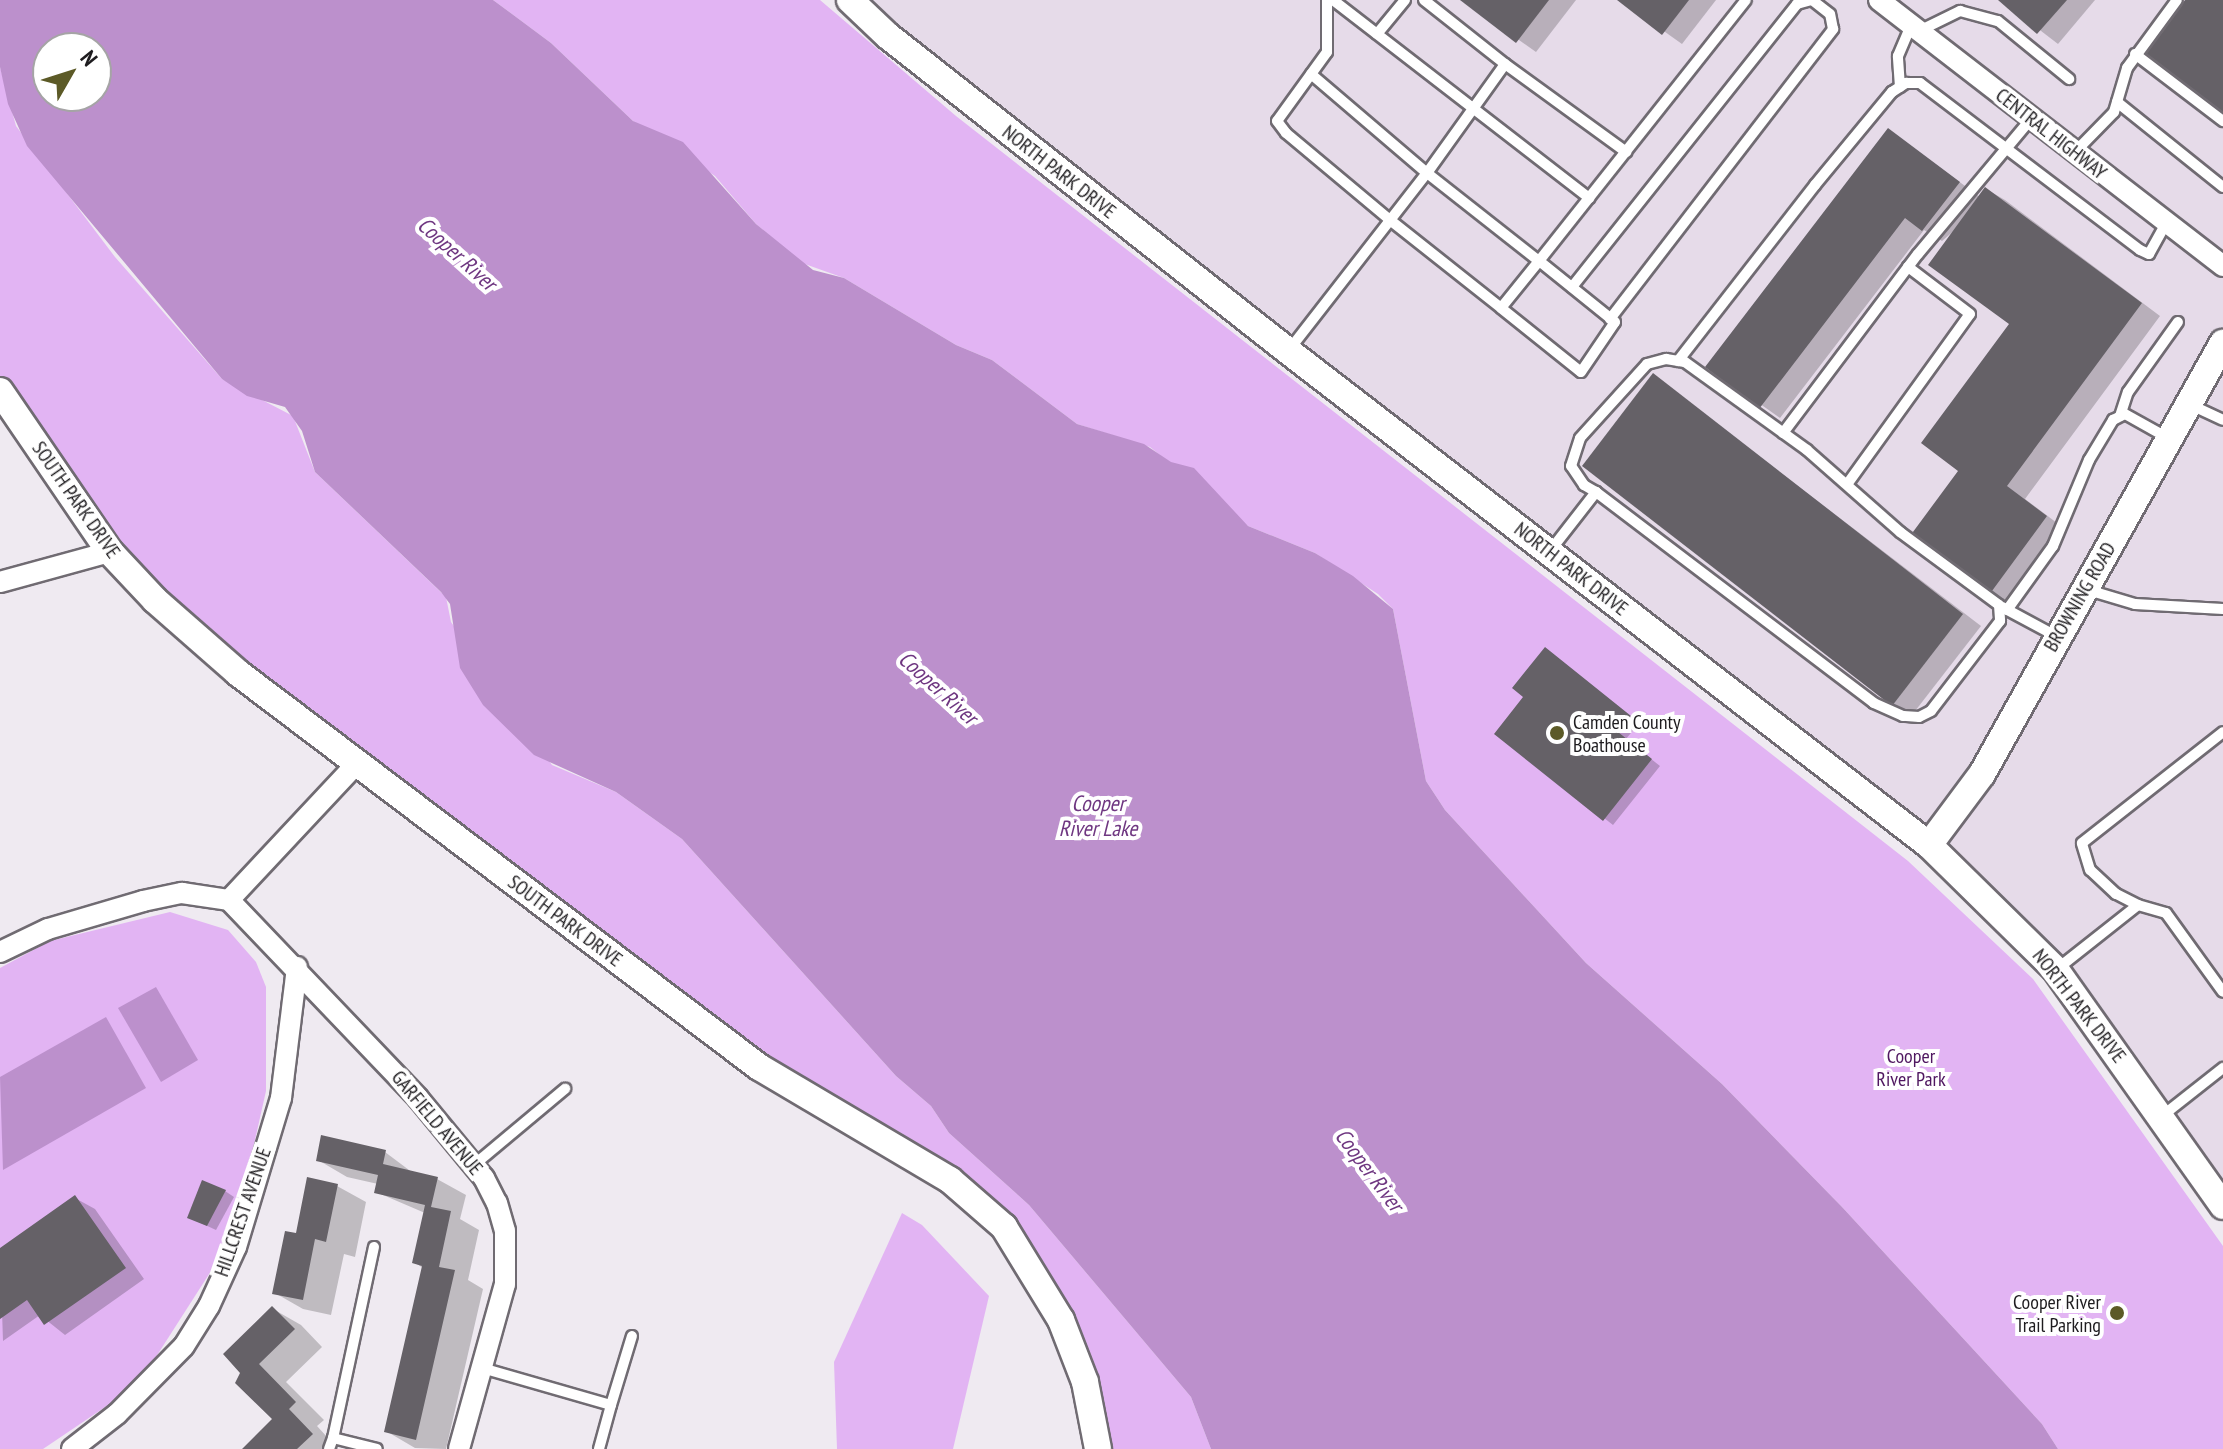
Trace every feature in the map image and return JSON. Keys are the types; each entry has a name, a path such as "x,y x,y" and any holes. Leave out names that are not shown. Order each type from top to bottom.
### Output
{"street":[{"name":"NORTH PARK DRIVE","path":"850,0 888,36 1288,351 1929,845 2056,970 2223,1206"},
{"name":"CENTRAL HIGHWAY","path":"1879,0 2223,266"},
{"name":"BROWNING ROAD","path":"1929,845 1982,774 2056,636 2087,589 2223,343"},
{"name":"SOUTH PARK DRIVE","path":"0,391 110,552 155,600 238,673 759,1067 950,1180 1004,1227 1061,1320 1085,1382 1098,1449"},
{"path":"0,582 110,552"},
{"path":"0,952 48,929 143,901 182,893 229,900 357,763"},
{"name":"GARFIELD AVENUE","path":"229,900 297,967 474,1165 497,1203 505,1231 505,1284 459,1449"},
{"name":"HILLCREST AVENUE","path":"72,1449 117,1414 184,1346 209,1306 236,1247 281,1098 297,967"}],"lane":[{"path":"1311,74 1427,173 1615,322 1581,372 1390,220 1277,121 1311,74 1327,52 1327,0"},
{"path":"1333,0 1589,198"},
{"path":"1377,34 1405,0"},
{"path":"1424,0 1505,64 1626,152"},
{"path":"1501,308 1746,0"},
{"path":"1572,287 1797,4 1812,0 1830,14 1833,29 1610,319"},
{"path":"2074,153 2114,112 2135,54 2177,0"},
{"path":"1900,87 1898,56 1915,28 1960,11 1998,21 2069,79"},
{"path":"2135,54 2223,121"},
{"path":"1288,351 1427,173 1505,64"},
{"path":"1678,361 1900,87 1920,83 2006,147 2117,237 2140,250 2149,254 2166,223"},
{"path":"2117,102 2223,187"},
{"path":"1783,433 1908,267 2031,119"},
{"path":"1848,483 1970,314 1908,267"},
{"path":"2120,416 2128,392 2178,322"},
{"path":"2056,636 2003,607 1900,532 1848,483 1783,433 1678,361 1647,364 1580,438 1571,466 1584,485 1874,703 1903,716 1919,717 1931,711 1953,689 2000,621 2003,607 2053,546 2089,460 2113,420 2125,414 2170,439"},
{"path":"2189,405 2223,420"},
{"path":"1550,551 1596,492"},
{"path":"2087,589 2135,604 2223,609"},
{"path":"2223,732 2082,843 2090,870 2116,894 2138,905 2166,913 2223,992"},
{"path":"2056,970 2138,905"},
{"path":"2162,1116 2222,1070"},
{"path":"474,1165 565,1089"},
{"path":"329,1449 374,1247"},
{"path":"599,1449 632,1336"},
{"path":"482,1368 611,1405"},
{"path":"333,1438 377,1449"}],"shaded area":[{"path":"850,0 2223,0 2223,1206 2004,914"}],"green space":[{"name":"Cooper River Park","path":"493,0 820,0 956,116 1908,861 2033,979 2223,1246 2223,1449 2058,1449 2042,1424 1843,1208 1722,1084 1586,963 1445,810 1426,781 1393,609 1378,594 1315,553 1248,526 1150,447 1077,424 992,360 956,345 844,278 802,263 756,224 715,176 633,121 551,43"},
{"path":"0,67 16,126 115,257 222,379 293,416 315,472 446,597 451,622 552,765 616,792 682,839 896,1076 931,1106 949,1133 1029,1205 1191,1397 1211,1449 1098,1449 1085,1382 1004,1227 759,1067 155,600 0,391"},
{"path":"170,912 228,930 256,962 266,987 266,1091 245,1184 220,1257 154,1360 120,1397 43,1449 0,1449 0,968 50,941"},
{"path":"902,1213 922,1225 989,1296 953,1449 837,1449 834,1362"}],"water":[{"name":"Cooper River Lake","path":"0,0 493,0 551,43 633,121 683,142 756,224 813,270 844,278 956,345 992,360 1077,424 1144,444 1171,462 1194,468 1248,526 1315,553 1353,576 1393,609 1426,781 1445,810 1586,963 1722,1084 1843,1208 2042,1424 2058,1449 1211,1449 1191,1397 1029,1205 949,1133 931,1106 896,1076 682,839 616,792 534,755 483,705 460,668 450,604 441,592 315,472 302,431 285,407 247,396 222,379 27,146 8,104 0,67"},
{"path":"156,987 198,1060 161,1082 118,1008"},
{"path":"106,1017 146,1088 3,1170 0,1077"}],"building":[{"path":"1460,0 1549,0 1516,43"},
{"path":"1617,0 1689,0 1662,35"},
{"path":"1998,0 2067,0 2037,34"},
{"path":"2185,0 2223,0 2223,117 2142,56"},
{"path":"1888,128 1960,182 1922,231 1905,218 1759,409 1705,367"},
{"path":"1985,187 2142,303 2007,486 2047,516 1989,595 1910,536 1958,471 1921,443 2009,324 1928,265"},
{"path":"1653,373 1963,614 1892,706 1582,466"},
{"name":"Camden County Boathouse","path":"1545,647 1631,716 1618,732 1652,759 1603,821 1494,734 1523,697 1512,688"},
{"path":"321,1135 386,1150 383,1164 438,1177 431,1207 451,1211 439,1267 455,1270 416,1440 384,1432 422,1266 412,1263 425,1205 374,1193 378,1175 316,1161"},
{"path":"307,1177 338,1184 326,1242 315,1239 303,1300 272,1294 285,1231 296,1233"},
{"path":"202,1180 226,1190 207,1226 187,1218"},
{"path":"75,1195 126,1268 44,1325 27,1300 0,1319 0,1248"},
{"path":"272,1306 295,1329 259,1364 296,1402 289,1409 313,1434 297,1449 242,1449 272,1419 235,1383 240,1373 223,1354"}],"place":[{"name":"Camden County Boathouse","path":"1557,733"},
{"name":"Cooper River Trail Parking","path":"2117,1313"}],"water label":[{"name":"Cooper River","path":"457,254"},
{"name":"Cooper River","path":"938,688"},
{"name":"Cooper River","path":"1369,1170"}]}
